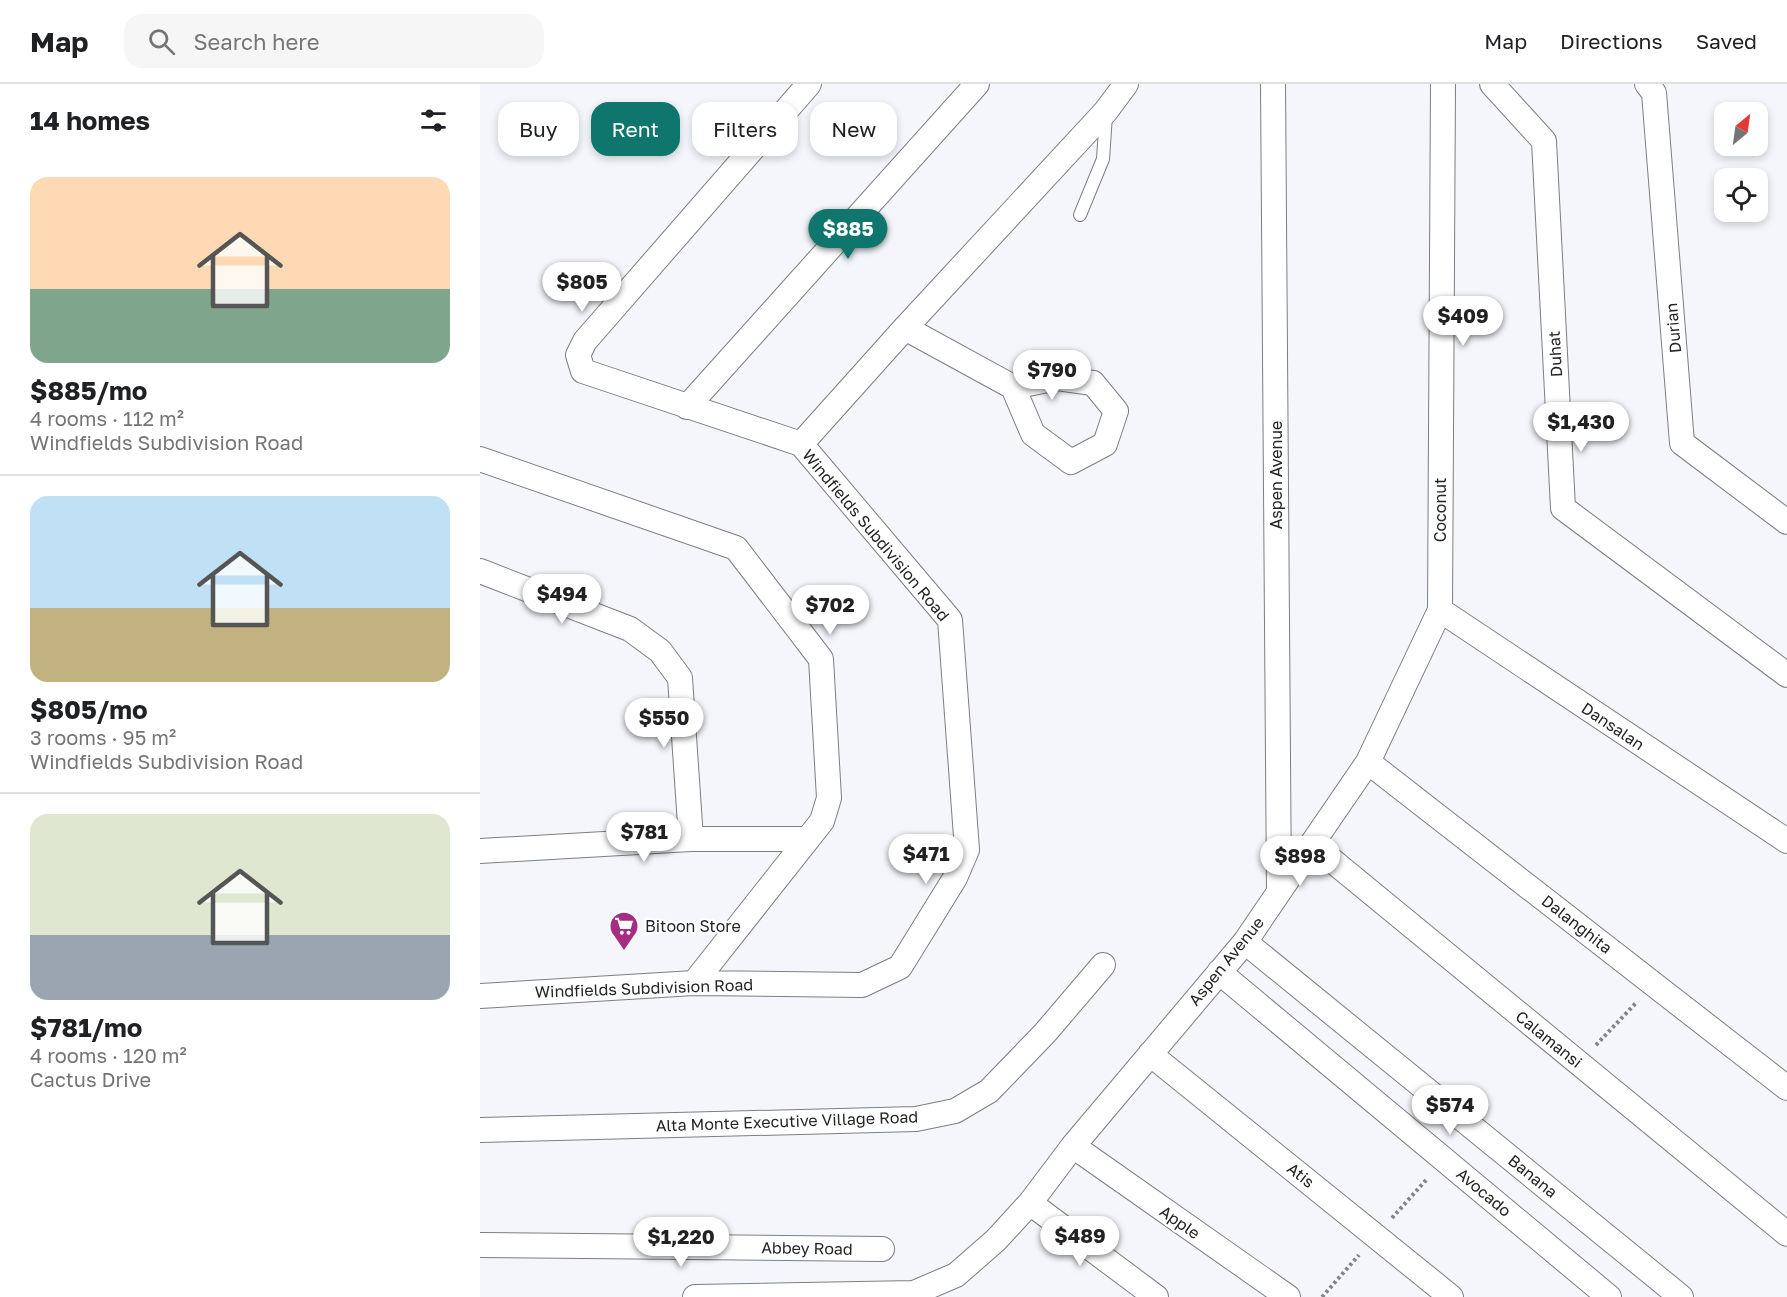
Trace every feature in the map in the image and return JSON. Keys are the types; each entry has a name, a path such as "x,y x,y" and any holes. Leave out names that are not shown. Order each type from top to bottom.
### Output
{"street":[{"name":"Windfields Subdivision Road","path":"480,996 694,983 862,985 900,967 955,878 968,850 950,620 801,444 584,371 578,355 585,341 809,84"},
{"path":"687,407 977,84"},
{"path":"801,444 1106,111 1126,84"},
{"name":"Aspen Avenue","path":"695,1297 914,1293 956,1275 996,1240 1030,1203 1073,1146 1245,942 1279,892 1273,84"},
{"name":"Coconut","path":"1279,892 1368,762 1440,610 1443,84"},
{"name":"Duhat","path":"1492,84 1544,141 1563,508 1787,675"},
{"name":"Durian","path":"1647,84 1654,93 1682,443 1787,522"},
{"path":"905,328 1013,387"},
{"path":"480,459 736,548 821,659 829,798 822,821 694,983"},
{"path":"480,571 630,629 660,651 680,678 691,839"},
{"name":"Dansalan","path":"1440,610 1787,841"},
{"name":"Dalanghita","path":"1368,762 1787,1088"},
{"path":"480,851 691,839 808,839"},
{"name":"Calamansi","path":"1312,843 1787,1234"},
{"name":"Banana","path":"1245,942 1681,1297"},
{"name":"Alta Monte Executive Village Road","path":"480,1130 916,1119 955,1111 989,1091 1045,1033 1103,965"},
{"name":"Avocado","path":"1219,972 1609,1297"},
{"name":"Atis","path":"1150,1054 1451,1297"},
{"name":"Apple","path":"1073,1146 1288,1297"},
{"path":"1030,1203 1156,1297"},
{"name":"Abbey Road","path":"480,1245 882,1249"}],"lane":[{"path":"1080,215 1103,159 1106,111"}],"path":[{"path":"1578,1063 1654,984"}],"place":[{"name":"Bitoon Store","path":"624,952"}]}
